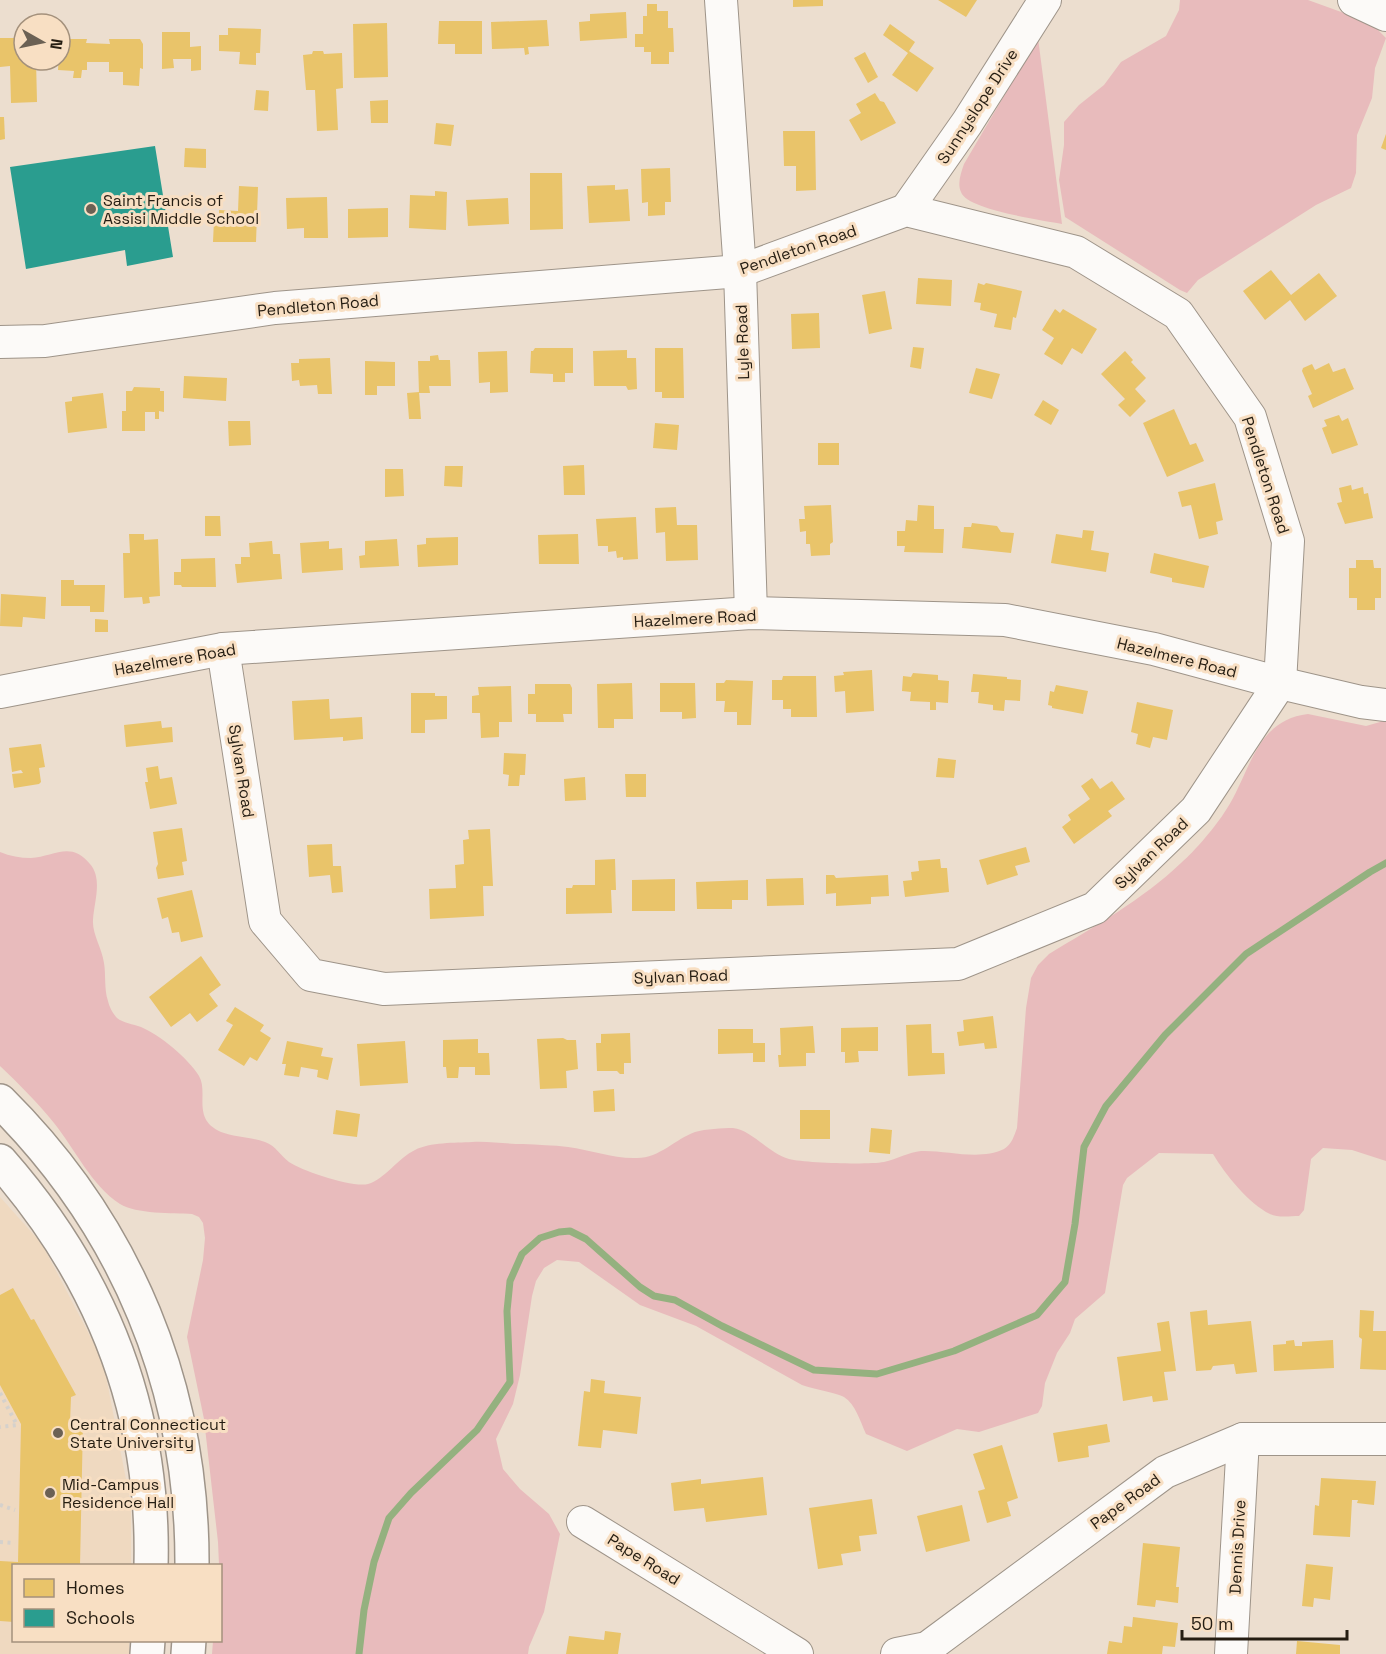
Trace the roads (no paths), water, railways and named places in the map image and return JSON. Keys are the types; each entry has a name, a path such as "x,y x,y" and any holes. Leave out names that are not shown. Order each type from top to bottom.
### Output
{"main road":[{"path":"0,1101 45,1150 80,1194 109,1240 140,1303 164,1365 180,1428 189,1495 192,1564"},
{"path":"0,1161 40,1210 67,1249 99,1308 114,1345 135,1413 147,1473 151,1516 151,1564"}],"street":[{"name":"Lyle Road","path":"721,0 740,271 752,613"},
{"name":"Sunnyslope Drive","path":"906,210 968,123 1045,0"},
{"path":"1354,0 1386,15"},
{"name":"Pendleton Road","path":"0,342 45,341 275,308 740,271 906,210 1076,252 1178,314 1250,417 1288,541 1280,683"},
{"name":"Hazelmere Road","path":"0,692 223,649 752,613 1005,620 1154,649 1280,683 1361,702 1386,705"},
{"name":"Sylvan Road","path":"223,649 265,921 311,975 384,989 958,964 1095,908 1196,810 1280,683"},
{"name":"Pape Road","path":"897,1654 927,1648 1165,1472 1243,1439 1386,1439"},
{"name":"Dennis Drive","path":"1231,1654 1243,1439"},
{"name":"Pape Road","path":"584,1522 797,1654"}],"waterway":[{"path":"359,1654 364,1610 374,1562 389,1518 411,1493 477,1430 510,1382 507,1311 510,1281 522,1254 540,1238 570,1231 586,1239 640,1287 654,1296 675,1300 722,1326 814,1370 877,1374 954,1351 1037,1315 1065,1282 1075,1224 1084,1147 1106,1106 1165,1035 1246,954 1386,863"}],"place":[{"name":"Saint Francis of Assisi Middle School","path":"91,209"},
{"name":"Central Connecticut State University","path":"58,1433"},
{"name":"Mid-Campus Residence Hall","path":"50,1493"}]}
